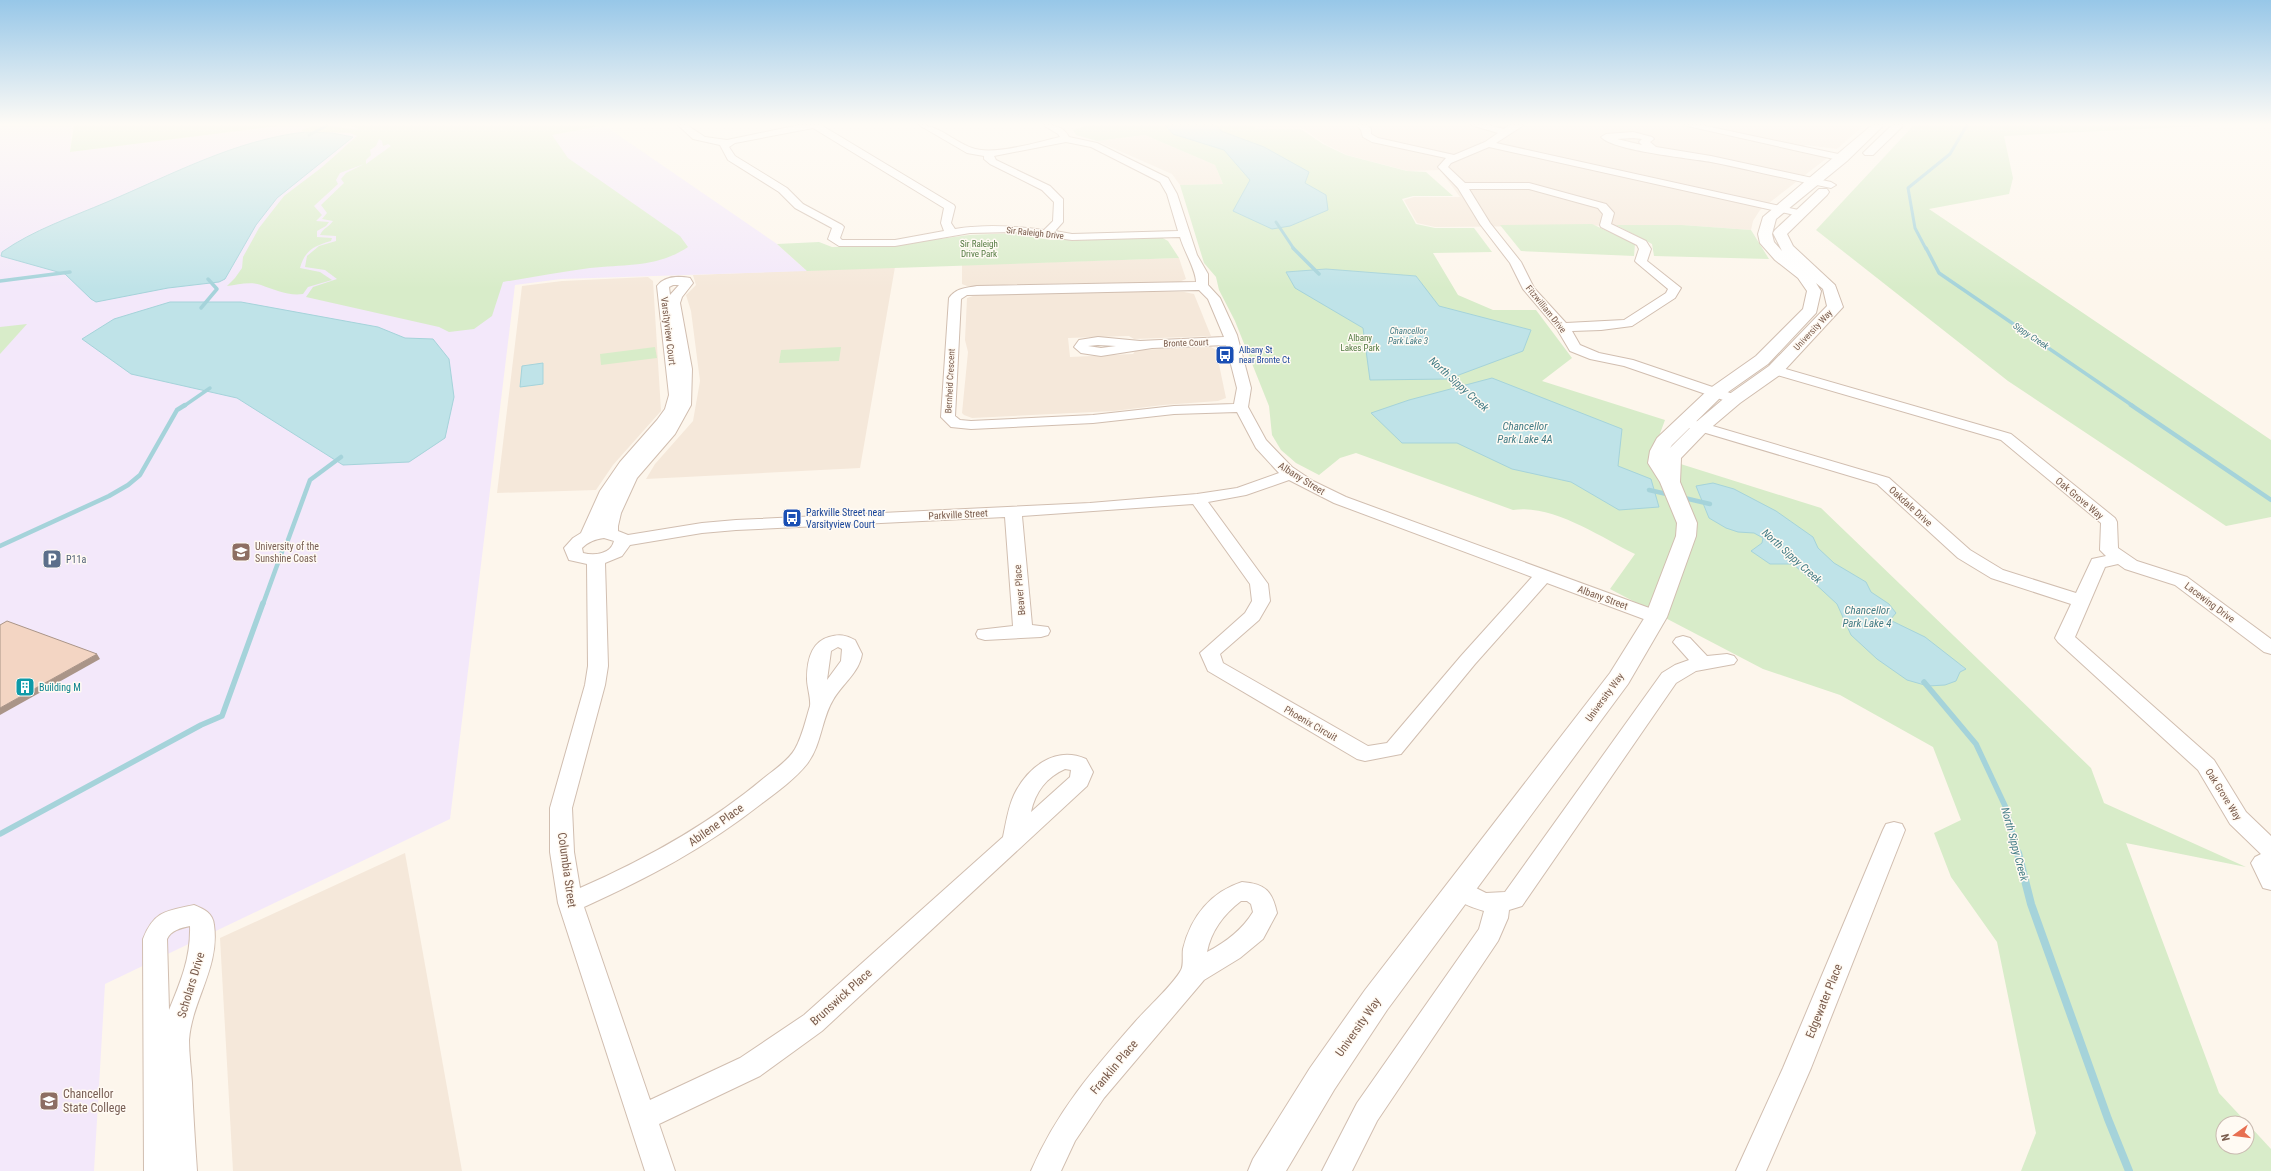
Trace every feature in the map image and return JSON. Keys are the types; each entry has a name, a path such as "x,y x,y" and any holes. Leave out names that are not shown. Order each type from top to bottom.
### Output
{"street":[{"name":"Sir Raleigh Drive","path":"766,180 783,190 798,206 838,227 834,239 839,243 895,243 970,230 1014,229 1072,237 1184,234"},
{"path":"905,180 950,207 946,223 951,233"},
{"path":"1029,180 1046,188 1059,201 1058,222 1046,234"},
{"path":"1163,180 1172,194 1190,255 1202,274 1202,286 1214,298 1232,341 1244,388 1240,408"},
{"name":"Fitzwilliam Drive","path":"1456,180 1462,186 1485,224 1512,257 1529,289 1563,327 1572,344 1581,352 1628,363 1734,399"},
{"path":"1650,180 1799,213"},
{"path":"1809,180 1831,185"},
{"name":"University Way","path":"1670,482 1672,457 1701,427 1734,399 1775,370 1835,306 1830,288 1787,248 1780,233 1799,213 1837,180"},
{"name":"University Way","path":"1266,1171 1322,1079 1376,1000 1619,678 1656,617 1686,536 1687,523 1670,482 1658,463 1659,451 1664,442 1715,392 1762,360 1811,310 1814,291 1803,275 1780,257 1767,243 1765,234 1770,217 1779,208 1815,181"},
{"path":"1462,186 1524,186 1602,206 1609,213 1605,225 1612,230 1642,243 1645,249 1641,261 1644,265 1675,288 1671,295 1627,323 1601,326 1563,327"},
{"name":"Bernheid Crescent","path":"1202,286 1141,288 1026,288 973,291 959,294 955,298 948,417 956,424 971,425 1093,419 1174,410 1240,408"},
{"name":"Varsityview Court","path":"617,537 608,526 610,517 622,489 685,403 687,386 677,355 670,303"},
{"name":"Bronte Court","path":"1140,345 1232,341"},
{"name":"Oak Grove Way","path":"1775,370 2006,437 2109,522 2109,550 2120,558"},
{"name":"Albany Street","path":"1240,408 1248,416 1254,433 1270,457 1291,474 1340,500 1656,617"},
{"name":"Oakdale Drive","path":"1684,422 1883,481 1964,554 1997,574 2081,601"},
{"name":"Varsityview Court","path":"589,535 608,490 626,465 669,424"},
{"name":"Parkville Street","path":"589,535 617,537 736,525 1013,511 1197,499 1240,492 1291,474"},
{"name":"Phoenix Circuit","path":"1197,499 1259,584 1261,600 1252,616 1210,653 1215,667 1365,754 1394,749 1468,660 1543,576"},
{"name":"Beaver Place","path":"985,634 1032,631 1013,511"},
{"path":"589,535 576,543 572,552 580,558 596,559 616,552 620,548 617,537"},
{"name":"Oak Grove Way","path":"2120,558 2098,563 2065,638 2206,765 2238,818 2271,850"},
{"name":"Lacewing Drive","path":"2120,558 2131,565 2181,581 2271,648"},
{"name":"Columbia Street","path":"596,559 598,666 593,692 560,808 562,852 570,903 660,1171"},
{"path":"1683,642 1703,664"},
{"path":"1460,889 1481,902 1497,905 1513,899 1669,678 1681,669 1728,660"},
{"name":"Abilene Place","path":"570,903 673,854 755,798 793,766 803,754 810,740 820,704"},
{"name":"Edgewater Place","path":"1751,1171 1797,1068 1894,830"},
{"name":"Brunswick Place","path":"642,1118 750,1067 813,1023 1014,838"},
{"path":"2271,860 2263,863 2271,881"},
{"path":"1338,1171 1367,1112 1488,934 1496,918 1497,905"},
{"name":"Scholars Drive","path":"158,1171 156,939 159,929 171,920 194,916 200,918 202,923 203,946 198,967 181,1014 176,1040 182,1171"},
{"name":"Franklin Place","path":"1046,1171 1065,1132 1094,1089 1195,972"}],"shaded area":[{"name":"University of the Sunshine Coast","path":"0,180 683,180 777,244 807,271 561,279 515,285 450,819 105,984 94,1171 0,1171"},
{"path":"1176,180 1221,180 1223,184 1180,185"},
{"path":"1447,180 1799,180 1760,210 1753,221 1751,230 1682,225 1435,227 1417,223 1404,200 1414,197 1460,197"},
{"path":"1179,258 1186,279 1179,282 1138,284 1077,283 967,286 962,284 962,265"},
{"path":"895,267 860,468 646,479 655,464 693,421 700,381 691,311 686,295 696,285 693,275"},
{"path":"648,277 653,281 661,411 613,465 596,490 497,493 522,286 562,281"},
{"path":"1066,292 1184,292 1194,294 1211,336 1134,339 1129,336 1068,338 1070,357 1133,354 1136,350 1211,347 1216,350 1226,398 1218,401 1163,405 1114,411 972,418 964,415 962,413 968,352 965,340 967,298 976,295"},
{"path":"405,853 462,1171 233,1171 220,938"}],"green space":[{"path":"306,180 336,180 338,184 314,206 322,215 316,221 329,222 326,226 317,231 317,237 332,238 331,241 311,250 305,257 300,268 320,272 332,280 308,287 303,294 282,292 252,283 227,286 242,268 243,257 259,228 284,196"},
{"path":"341,180 599,180 680,236 688,247 676,254 653,262 590,268 503,282 492,316 474,329 449,332 439,327 306,297 313,287 337,279 325,270 305,267 307,256 319,246 336,241 336,236 320,235 333,221 322,219 327,213 321,205 344,183"},
{"name":"Albany Lakes Park","path":"1221,180 1435,180 1453,196 1413,196 1402,199 1416,224 1435,228 1474,228 1492,252 1433,253 1458,295 1493,310 1536,310 1572,358 1542,381 1665,420 1652,455 1821,508 2091,768 2104,803 2246,867 2126,843 2219,1093 2240,1115 2215,1115 2215,1155 2255,1155 2255,1132 2271,1149 2271,1171 2021,1171 2036,1133 1997,942 1951,877 1934,833 1961,820 1933,747 1840,695 1763,669 1610,589 1635,554 1576,523 1544,512 1528,509 1513,510 1356,453 1340,458 1319,475 1296,463 1281,450 1272,435 1269,406 1235,321 1219,290 1216,277 1204,263 1180,185 1223,184"},
{"path":"1863,180 2013,180 2009,194 1929,209 2271,440 2271,517 2226,526 2008,381 1816,230"},
{"path":"1592,224 1635,244 1634,256 1521,251 1500,225"},
{"path":"1616,225 1682,225 1751,230 1769,259 1654,256 1652,244"},
{"name":"Sir Raleigh Drive Park","path":"1015,233 1050,240 1161,237 1168,241 1179,258 807,271 777,244 819,242 832,247 886,246 969,235"},
{"path":"27,324 0,354 0,327"},
{"path":"655,347 657,358 601,365 600,354"},
{"path":"841,347 839,361 779,363 781,350"}],"water":[{"path":"157,180 300,180 277,198 256,225 225,279 219,282 168,288 96,302 65,274 1,256 2,252 14,244 40,230"},
{"path":"1250,180 1306,180 1305,183 1326,195 1328,210 1290,226 1272,229 1233,211"},
{"name":"Chancellor Park Lake 3","path":"1326,269 1416,276 1439,306 1531,330 1523,351 1448,379 1370,380 1363,328 1295,288 1286,272"},
{"path":"170,302 241,302 378,327 405,338 433,339 449,359 454,397 445,438 409,462 343,465 237,398 131,374 82,339 114,319"},
{"path":"543,363 543,384 520,387 522,366"},
{"name":"Chancellor Park Lake 4A","path":"1492,378 1622,429 1618,466 1651,479 1659,507 1619,510 1571,482 1512,469 1457,443 1402,443 1371,413 1409,400"},
{"name":"Chancellor Park Lake 4","path":"1713,483 1734,489 1776,511 1813,537 1818,548 1834,563 1866,582 1871,592 1889,604 1896,613 1890,620 1925,637 1966,669 1960,672 1956,681 1945,685 1928,686 1907,680 1877,659 1851,635 1837,604 1793,564 1770,564 1751,551 1762,543 1763,538 1754,533 1738,532 1726,528 1709,518 1696,486"}],"building":[{"name":"Building M","path":"7,621 97,654 0,708 0,625"}],"waterway":[{"name":"Sippy Creek","path":"1918,180 1908,188 1915,228 1926,249"},
{"name":"North Sippy Creek","path":"1276,222 1294,249"},
{"name":"Sippy Creek","path":"1926,248 1939,273 2133,406"},
{"name":"North Sippy Creek","path":"1294,249 1319,274"},
{"path":"0,281 70,272"},
{"path":"201,308 217,289 208,279"},
{"name":"North Sippy Creek","path":"1446,374 1463,390"},
{"path":"184,406 210,388"},
{"path":"0,546 109,496 128,485 140,475 177,410 185,405"},
{"name":"Sippy Creek","path":"2131,405 2271,500"},
{"path":"288,540 310,480 341,457"},
{"name":"North Sippy Creek","path":"1649,490 1671,495"},
{"name":"North Sippy Creek","path":"1680,497 1710,504"},
{"path":"263,604 283,549"},
{"path":"0,834 201,725 222,716 263,603"},
{"name":"North Sippy Creek","path":"1924,682 1976,744 2006,808 2018,854"},
{"name":"North Sippy Creek","path":"2018,853 2031,904 2108,1119 2129,1171"}],"place":[{"name":"Albany St near Bronte Ct","path":"1225,355"},
{"name":"Parkville Street near Varsityview Court","path":"792,518"},
{"name":"University of the Sunshine Coast","path":"241,552"},
{"name":"P11a","path":"52,559"},
{"name":"Building M","path":"25,687"},
{"name":"Chancellor State College","path":"49,1101"}]}
